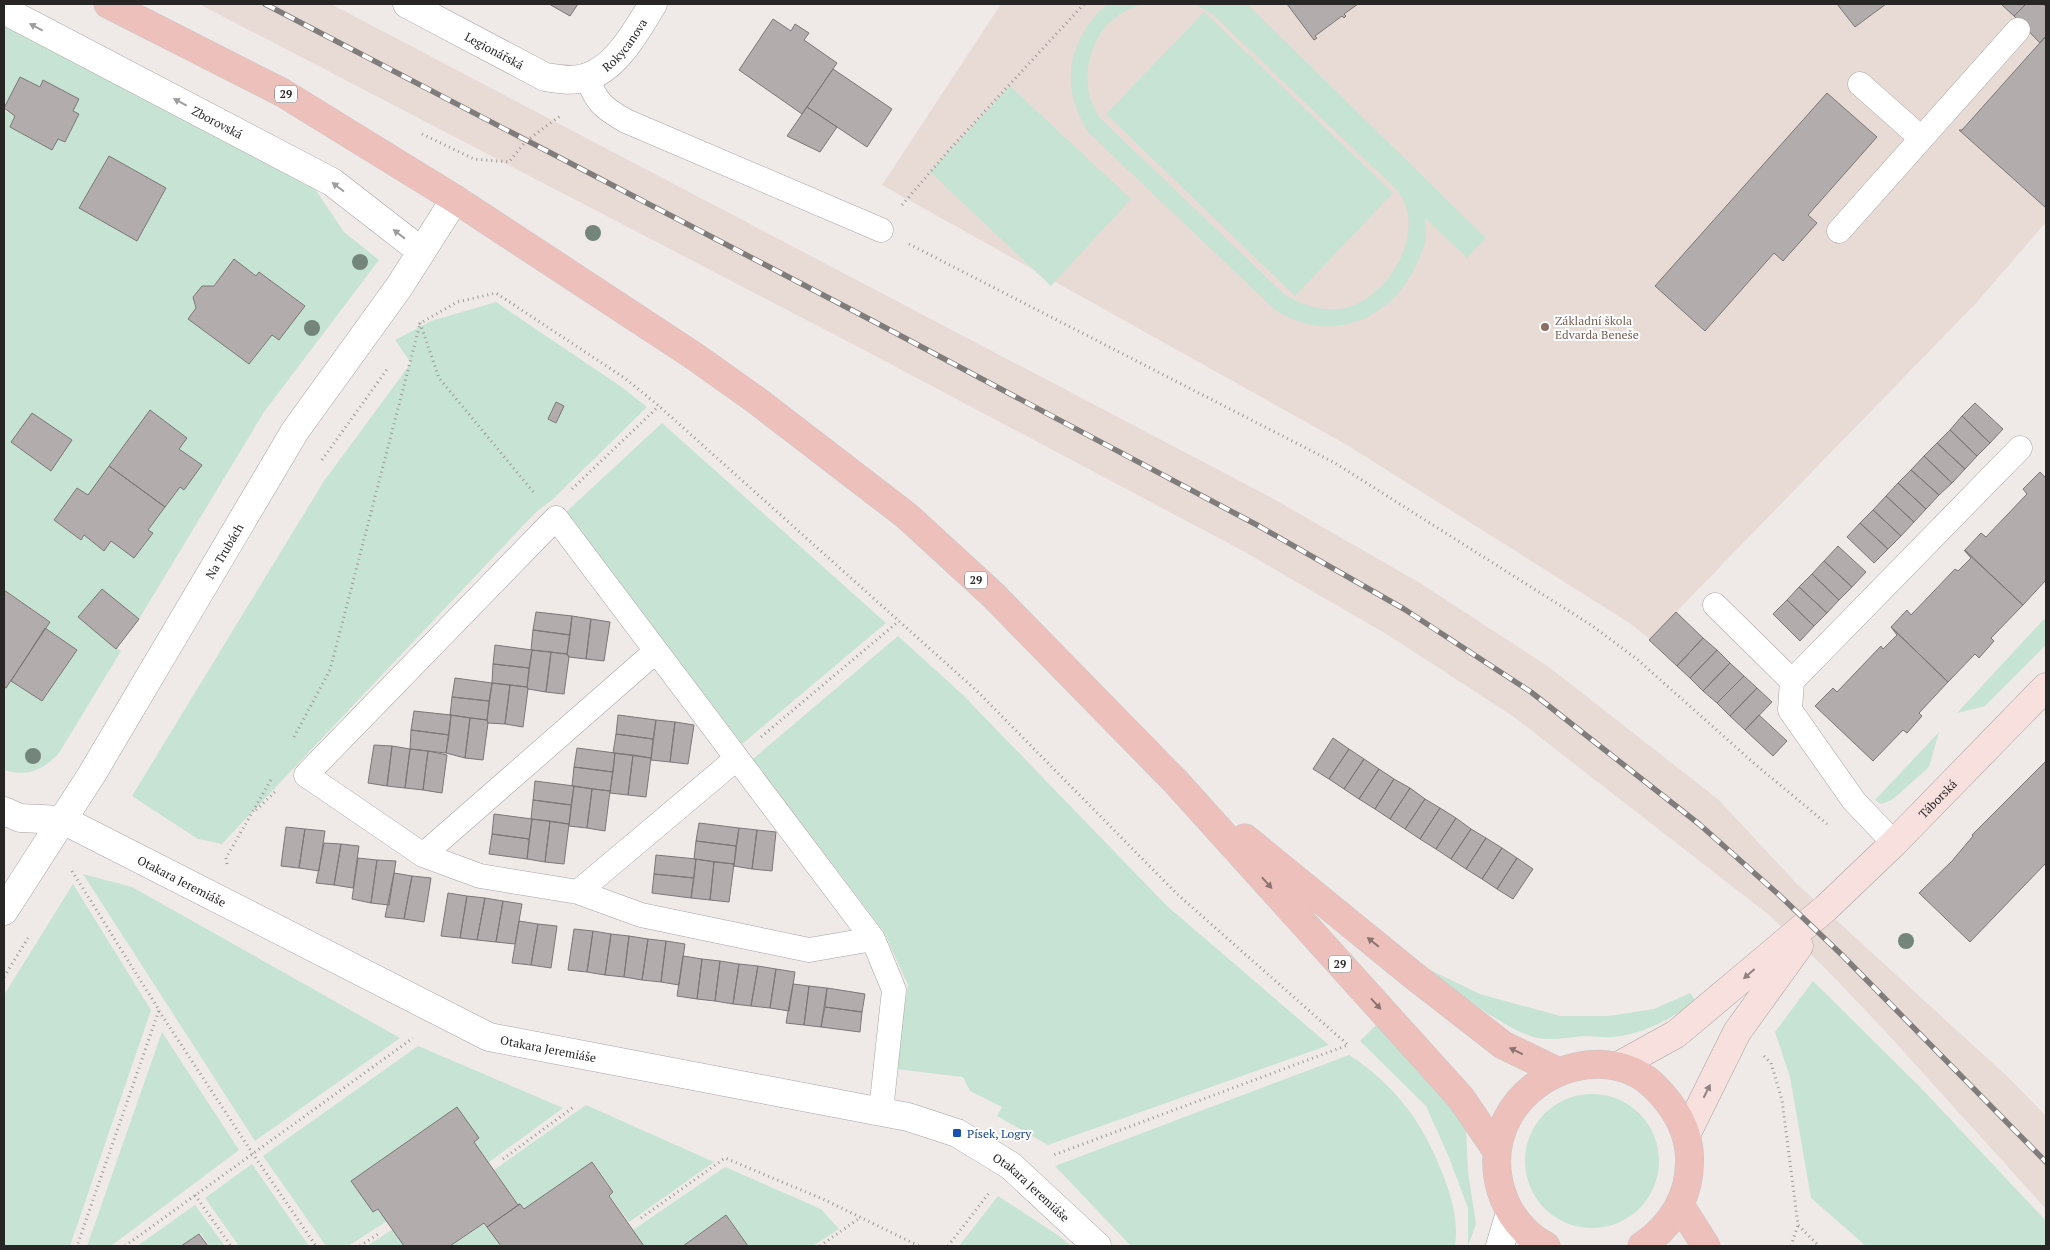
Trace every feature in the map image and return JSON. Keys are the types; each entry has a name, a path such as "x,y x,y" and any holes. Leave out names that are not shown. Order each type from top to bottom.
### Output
{"main road":[{"name":"29","path":"108,4 283,93 455,198 694,356 756,400 907,516 993,595 1176,782 1461,1098 1497,1151"},
{"name":"Táborská","path":"1620,1066 1676,1034 1826,908 1894,843 2046,687"},
{"name":"29","path":"1176,782 1414,976 1503,1044 1560,1072"},
{"name":"Táborská","path":"1686,1134 1737,1032 1826,908"},
{"path":"1546,1246 1534,1240 1510,1213 1499,1184 1497,1151 1508,1118 1529,1090 1560,1072 1587,1064 1620,1066 1647,1079 1665,1097 1676,1112 1686,1134 1690,1168 1680,1205 1659,1234 1642,1246"},
{"path":"1680,1205 1706,1246"}],"street":[{"name":"Legionářská","path":"407,4 545,76 564,80 587,78"},
{"name":"Rokycanova","path":"587,78 606,66 626,44 653,4"},
{"name":"Zborovská","path":"4,10 332,182 421,251"},
{"name":"Na Trubách","path":"4,911 63,820 294,431 399,287 455,198"},
{"name":"Otakara Jeremiáše","path":"4,811 20,818 63,820 232,904 489,1037 908,1117 957,1133 1011,1166 1097,1246"},
{"path":"1500,1246 1510,1213"}],"lane":[{"path":"1839,231 2018,30"},
{"path":"587,78 594,96 604,108 626,121 881,230"},
{"path":"1860,84 1921,138"},
{"path":"1894,843 1854,802 1790,710 1792,681 2020,448"},
{"path":"873,939 809,950 641,915 578,892 480,876 423,855 306,775 556,518 655,652 873,939 894,990 881,1112"},
{"path":"1715,605 1792,681"},
{"path":"423,855 655,652"},
{"path":"578,892 736,759"}],"path":[{"path":"1084,4 950,149 881,230 1344,468 1591,625 1638,660 1756,765 1830,827"},
{"path":"422,134 474,159 509,162 526,141 573,106 587,78"},
{"path":"414,330 420,322 457,302 496,293 626,380 659,406 977,691 1176,893 1348,1045 1050,1156 1011,1166"},
{"path":"420,322 439,378 556,518"},
{"path":"290,745 330,670 420,322"},
{"path":"317,467 392,362"},
{"path":"736,759 899,621"},
{"path":"232,904 226,858 276,770"},
{"path":"71,870 252,1154 316,1246"},
{"path":"77,1246 159,1010"},
{"path":"1737,1032 1771,1063 1782,1100 1798,1225 1791,1246"},
{"path":"125,1246 418,1035"},
{"path":"503,1159 575,1106"},
{"path":"641,1218 725,1158 861,1218 919,1246"},
{"path":"195,1195 231,1246"},
{"path":"948,1246 980,1204"},
{"path":"820,1246 861,1218"},
{"path":"1798,1225 1819,1246"},
{"path":"360,1246 380,1233"}],"shaded area":[{"path":"199,4 331,4 1272,498 1420,583 1549,667 1719,800 1798,885 2010,1079 2046,1116 2046,1209 1885,1031 1825,968 1769,915 1514,717 1388,635 1243,551 866,351"},
{"name":"Základní škola Edvarda Beneše","path":"1001,4 2046,4 2046,222 1978,301 1650,639 1628,622 1347,445 882,185"}],"green space":[{"path":"1108,4 1143,4 1119,15 1110,22 1096,41 1089,63 1088,87 1091,101 1100,118 1285,295 1298,302 1325,309 1340,309 1356,304 1370,296 1394,270 1403,254 1408,237 1409,220 1405,204 1395,188 1212,14 1195,4 1247,4 1486,238 1467,258 1425,218 1426,232 1423,250 1406,283 1392,300 1375,313 1356,322 1336,326 1316,326 1295,320 1274,309 1088,132 1081,120 1076,108 1071,83 1073,59 1083,33 1094,17"},
{"path":"1204,12 1393,193 1295,296 1106,114"},
{"path":"4,26 313,186 344,232 379,260 264,412 139,619 102,589 78,617 121,651 59,753 40,768 20,773 4,770 4,687 6,688 11,681 42,701 77,650 45,628 50,621 4,590 4,110 15,116 10,127 52,150 58,139 65,142 79,114 73,111 79,99 43,81 40,87 20,77 4,108","holes":["109,156 166,188 136,240 79,208","234,260 256,276 260,272 305,306 279,340 272,335 249,364 188,319 196,308 193,296 202,286 214,286","32,413 72,440 51,471 11,442","179,449 202,465 184,490 180,487 148,530 152,533 111,541 103,551 84,535 81,540 54,520 77,488 88,495"]},
{"path":"1010,86 1131,199 1051,286 930,172"},
{"path":"496,302 623,388 647,407 552,500 535,513 222,844 198,839 132,796 324,481 411,363 395,340 431,321"},
{"path":"662,423 886,623 742,744 565,513"},
{"path":"2044,619 2046,622 2046,645 1985,706 1957,713"},
{"path":"898,636 963,695 1167,906 1329,1045 1048,1145 997,1116 1002,1107 970,1091 963,1077 895,1069 908,985 884,932 753,759"},
{"path":"1939,732 1929,767 1892,800 1881,804 1875,800"},
{"path":"83,874 132,887 400,1038 255,1141"},
{"path":"73,884 151,1010 70,1246 4,1246 4,995"},
{"path":"1428,969 1480,994 1560,1016 1609,1016 1654,1009 1690,993 1696,1001 1667,1020 1636,1033 1610,1037 1586,1036 1543,1039 1526,1034 1496,1019"},
{"path":"1813,981 1921,1088 2046,1221 2046,1246 1866,1246 1811,1198 1790,1077 1775,1032"},
{"path":"1376,1025 1452,1104 1466,1129 1468,1172 1476,1224 1468,1246 1468,1208 1448,1155 1426,1106 1360,1041"},
{"path":"162,1032 239,1150 111,1246 87,1246"},
{"path":"418,1046 563,1108 489,1162 474,1142 479,1139 458,1108 352,1180 378,1208 387,1221 348,1246 326,1246 263,1156"},
{"path":"1349,1055 1366,1067 1394,1092 1416,1120 1425,1136 1442,1172 1451,1199 1456,1227 1455,1246 1131,1246 1055,1166"},
{"path":"1592,1094 1618,1099 1629,1105 1639,1114 1648,1124 1654,1135 1659,1161 1654,1187 1648,1198 1639,1208 1629,1217 1618,1223 1592,1228 1566,1223 1555,1217 1545,1208 1536,1198 1530,1187 1525,1161 1530,1135 1536,1124 1545,1114 1555,1105 1566,1099"},
{"path":"586,1105 714,1162 629,1222 610,1196 614,1192 593,1162 523,1211 494,1170"},
{"path":"252,1164 309,1246 239,1246 205,1198"},
{"path":"725,1167 821,1209 839,1229 813,1246 747,1246 726,1215 682,1246 645,1246 633,1230"},
{"path":"998,1196 1059,1236 1071,1246 959,1246"},
{"path":"195,1205 225,1246 209,1246 201,1233 182,1246 137,1246"},
{"path":"485,1223 501,1246 451,1246"},
{"path":"393,1229 405,1246 367,1246"}],"building":[{"path":"549,4 578,4 570,16"},
{"path":"1287,4 1358,4 1344,14 1346,16 1344,18 1342,16 1315,36 1317,38 1314,40"},
{"path":"1837,4 1886,4 1855,27"},
{"path":"2001,4 2026,4 2014,16"},
{"path":"2026,4 2043,4 2046,7 2046,36 2040,43 2014,16"},
{"path":"773,19 791,31 795,24 809,33 804,40 837,63 802,114 739,70"},
{"path":"2046,36 2046,208 1959,130 1962,130"},
{"path":"833,69 892,109 867,147 807,107"},
{"path":"20,77 40,87 43,80 79,99 73,111 79,114 65,142 58,139 52,150 10,127 15,116 4,108"},
{"path":"1827,93 1877,137 1808,215 1817,223 1783,261 1774,253 1705,331 1655,286"},
{"path":"807,107 837,127 820,152 787,136"},
{"path":"109,156 166,188 137,241 79,208"},
{"path":"234,259 256,276 259,272 305,306 279,340 272,335 249,364 188,319 196,308 193,297 202,286 214,286"},
{"path":"556,402 564,406 556,423 548,419"},
{"path":"1975,403 2003,429 1990,443 1962,416"},
{"path":"150,410 187,438 179,449 202,465 184,490 180,487 165,507 109,466"},
{"path":"32,413 72,440 51,471 11,442"},
{"path":"1962,416 1990,443 1977,456 1950,430"},
{"path":"1950,430 1977,456 1965,469 1937,443"},
{"path":"1937,443 1965,469 1952,483 1924,456"},
{"path":"1924,456 1952,483 1939,495 1911,470"},
{"path":"109,466 165,507 148,530 153,533 134,558 111,541 104,551 84,535 81,540 54,520 77,488 88,495"},
{"path":"1911,470 1939,495 1926,509 1898,483"},
{"path":"2040,472 2046,478 2046,580 2023,605 1965,550 1981,533 1986,537 2027,494 2023,489"},
{"path":"1898,483 1926,509 1914,522 1886,496"},
{"path":"1886,496 1914,522 1901,536 1873,510"},
{"path":"1873,510 1901,536 1888,549 1860,523"},
{"path":"1860,523 1888,549 1874,563 1847,537"},
{"path":"1838,546 1866,572 1852,587 1824,561"},
{"path":"1964,550 2023,605 1991,638 1994,641 1979,658 1975,654 1948,682 1891,627 1907,610 1911,615 1955,569 1958,571 1971,558"},
{"path":"1824,561 1852,587 1839,600 1812,574"},
{"path":"1812,574 1839,600 1827,613 1799,587"},
{"path":"1799,587 1827,613 1814,626 1787,600"},
{"path":"102,589 139,619 116,649 78,617"},
{"path":"4,590 50,622 6,688 4,687"},
{"path":"1787,600 1814,626 1800,641 1773,614"},
{"path":"536,612 572,616 570,635 533,630"},
{"path":"1676,612 1703,638 1677,666 1649,640"},
{"path":"572,616 591,619 586,659 569,657 567,654"},
{"path":"591,619 610,622 604,661 586,659"},
{"path":"1891,627 1948,682 1919,713 1922,716 1907,733 1903,730 1873,761 1815,706 1833,688 1837,692 1881,646 1883,649 1897,635"},
{"path":"45,628 77,650 42,701 11,681"},
{"path":"533,630 570,635 567,654 531,650"},
{"path":"1703,638 1717,650 1690,678 1677,666"},
{"path":"495,645 532,650 529,668 493,664"},
{"path":"532,650 551,652 546,692 528,689 527,687"},
{"path":"1717,650 1730,663 1703,691 1690,678"},
{"path":"551,652 567,654 569,657 564,694 546,692"},
{"path":"1730,663 1744,676 1717,703 1703,691"},
{"path":"493,664 529,668 527,687 492,683"},
{"path":"1744,676 1757,688 1730,716 1717,703"},
{"path":"455,678 492,683 489,701 452,697"},
{"path":"492,683 510,685 505,724 488,723 487,720"},
{"path":"510,685 527,687 528,689 523,727 505,724"},
{"path":"1757,688 1772,702 1745,730 1730,716"},
{"path":"452,697 489,701 487,720 450,715"},
{"path":"414,711 451,715 449,735 411,730"},
{"path":"451,715 470,718 465,758 446,753"},
{"path":"618,715 656,720 653,739 616,734"},
{"path":"1759,715 1787,741 1773,756 1745,730"},
{"path":"470,718 487,720 488,723 483,760 465,758"},
{"path":"656,720 675,722 670,762 651,760"},
{"path":"675,722 694,725 688,764 670,762"},
{"path":"411,730 449,735 446,753 410,749"},
{"path":"616,734 653,739 651,758 613,753"},
{"path":"1333,738 1349,749 1329,779 1313,769"},
{"path":"374,745 392,746 387,786 368,783"},
{"path":"392,746 410,749 405,788 387,786"},
{"path":"577,748 615,753 613,772 574,767"},
{"path":"410,749 428,751 423,790 405,788"},
{"path":"1349,749 1364,759 1344,789 1329,779"},
{"path":"428,751 447,755 442,793 423,790"},
{"path":"615,753 633,755 628,795 610,793"},
{"path":"633,755 651,758 646,797 628,795"},
{"path":"1364,759 1379,769 1359,799 1344,789"},
{"path":"2046,761 2046,863 1970,942 1919,893 1952,861 1972,835"},
{"path":"574,767 613,772 610,791 572,786"},
{"path":"1379,769 1394,779 1375,809 1359,799"},
{"path":"1394,779 1410,788 1390,819 1375,809"},
{"path":"535,781 574,786 571,805 533,800"},
{"path":"574,786 592,789 587,828 569,826"},
{"path":"1410,788 1425,799 1405,829 1390,819"},
{"path":"592,789 610,791 605,831 587,828"},
{"path":"1425,799 1440,808 1420,839 1405,829"},
{"path":"533,800 571,805 569,824 531,819"},
{"path":"1440,808 1456,818 1436,849 1420,839"},
{"path":"494,814 532,819 529,839 492,834"},
{"path":"1456,818 1471,829 1451,859 1436,849"},
{"path":"532,819 550,821 545,862 527,859"},
{"path":"550,821 569,824 564,864 545,862"},
{"path":"699,823 739,828 736,846 696,841"},
{"path":"286,827 305,829 299,868 281,866"},
{"path":"739,828 757,830 752,869 734,866"},
{"path":"305,829 325,831 319,871 299,868"},
{"path":"1471,829 1486,838 1466,869 1451,859"},
{"path":"757,830 776,832 772,871 752,869"},
{"path":"492,834 529,839 527,859 489,854"},
{"path":"1486,838 1502,848 1482,879 1466,869"},
{"path":"696,841 736,846 734,864 694,859"},
{"path":"324,843 341,844 334,885 316,883"},
{"path":"341,844 359,846 353,888 334,885"},
{"path":"1502,848 1517,858 1497,889 1482,879"},
{"path":"656,855 696,859 694,878 654,874"},
{"path":"358,858 377,860 371,903 352,899"},
{"path":"1517,858 1533,869 1513,899 1497,889"},
{"path":"696,859 714,862 710,900 691,898"},
{"path":"377,860 396,861 389,905 371,903"},
{"path":"714,862 734,864 729,902 710,900"},
{"path":"394,873 412,876 404,919 385,917"},
{"path":"654,874 694,878 691,898 652,893"},
{"path":"412,876 431,878 424,922 404,919"},
{"path":"448,893 467,896 460,938 441,936"},
{"path":"467,896 485,898 477,940 460,938"},
{"path":"485,898 503,901 496,942 477,940"},
{"path":"503,901 522,904 515,944 496,942"},
{"path":"519,921 538,924 531,965 512,963"},
{"path":"538,924 557,926 551,968 531,965"},
{"path":"574,929 593,931 587,972 568,970"},
{"path":"593,931 611,934 605,975 587,972"},
{"path":"611,934 629,936 624,977 605,975"},
{"path":"629,936 648,939 642,980 624,977"},
{"path":"648,939 666,941 661,982 642,980"},
{"path":"666,941 685,944 679,985 661,982"},
{"path":"683,956 702,959 697,999 677,996"},
{"path":"702,959 720,961 715,1001 697,999"},
{"path":"720,961 739,964 733,1004 715,1001"},
{"path":"739,964 758,966 751,1006 733,1004"},
{"path":"758,966 776,969 770,1008 751,1006"},
{"path":"776,969 795,972 789,1011 770,1008"},
{"path":"793,984 809,986 804,1025 786,1023"},
{"path":"809,986 827,988 821,1027 804,1025"},
{"path":"827,988 865,994 862,1012 825,1007"},
{"path":"825,1007 862,1012 860,1032 821,1027"},
{"path":"457,1107 479,1138 474,1142 518,1205 520,1204 487,1227 484,1223 450,1246 404,1246 378,1209 373,1212 351,1181"},
{"path":"592,1162 613,1192 609,1196 644,1246 501,1246 487,1227 520,1204 524,1209"},
{"path":"726,1215 748,1246 683,1246"},
{"path":"199,1234 208,1246 181,1246"}],"railway":[{"path":"265,4 871,320 1257,525 1404,609 1531,692 1699,824 1778,894 1842,955 2046,1162"}],"place":[{"name":"Základní škola Edvarda Beneše","path":"1545,327"},
{"name":"Písek, Logry","path":"957,1133"}]}
